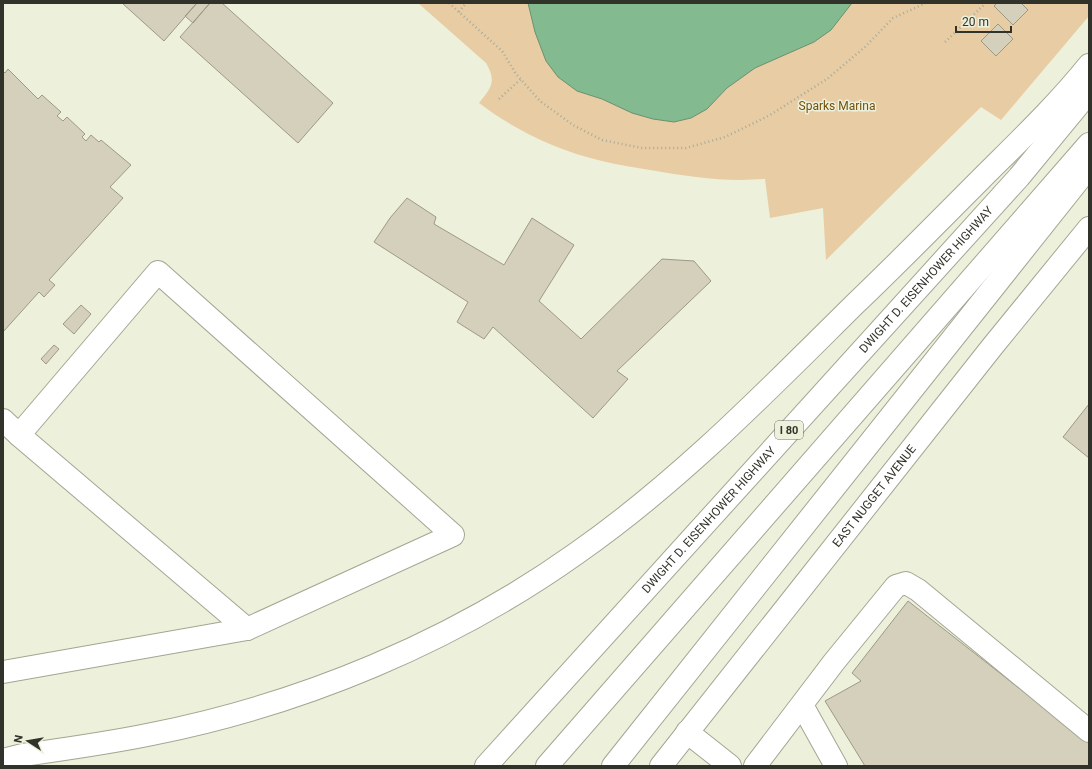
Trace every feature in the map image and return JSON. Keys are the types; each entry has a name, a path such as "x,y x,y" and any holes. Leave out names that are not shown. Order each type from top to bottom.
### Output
{"main road":[{"path":"3,760 23,755 153,734 221,718 284,699 387,660 438,637 492,608 538,579 578,553 619,522 707,448 882,278 1040,121 1089,65"},
{"name":"DWIGHT D. EISENHOWER HIGHWAY","path":"486,766 1019,177 1089,92"},
{"path":"547,766 1089,144"},
{"path":"613,766 1089,167"},
{"name":"EAST NUGGET AVENUE","path":"661,766 982,359 1086,236"},
{"path":"8,666 247,629 453,535 158,272 19,435"},
{"path":"3,420 247,629"},
{"path":"755,766 834,662 896,586 906,583 918,590 1089,731"},
{"path":"802,705 836,766"},
{"path":"687,732 730,766"}],"path":[{"path":"449,3 502,51 516,74 540,102 573,125 602,140 642,148 686,148 725,138 770,116 827,79 865,47 893,18 926,3"},
{"path":"458,12 466,3"},
{"path":"945,42 986,3"},
{"path":"499,98 521,79"}],"green space":[{"name":"Sparks Marina","path":"418,3 1089,3 1089,16 1001,120 981,107 826,260 823,208 770,218 765,179 736,180 694,177 608,162 553,145 522,131 493,113 479,103 487,93 492,80 486,63"}],"shaded area":[{"path":"528,3 852,3 831,30 814,42 755,68 727,88 707,109 691,118 674,122 653,119 632,113 602,99 577,91 558,77 546,61 535,32"}],"building":[{"path":"122,3 197,3 164,41"},
{"path":"197,3 210,3 193,23 185,16"},
{"path":"210,3 222,3 333,103 298,143 180,37"},
{"path":"997,3 1021,3 1028,10 1013,25 994,6"},
{"path":"998,24 1013,39 996,56 981,41"},
{"path":"8,69 38,99 42,95 61,112 57,116 63,121 67,117 85,134 82,137 86,141 91,135 99,142 101,140 131,165 110,187 123,198 49,280 55,285 44,297 39,292 3,332 3,71 5,73"},
{"path":"407,198 436,217 434,224 504,265 532,218 574,245 539,301 581,339 662,259 694,261 711,281 617,371 628,379 593,418 493,327 484,339 457,322 468,302 374,242 390,218"},
{"path":"81,305 91,314 74,334 63,324"},
{"path":"54,345 59,349 46,364 41,359"},
{"path":"1089,404 1089,458 1063,437"},
{"path":"908,601 1089,743 1089,766 865,766 825,701 861,681 852,673"}]}
